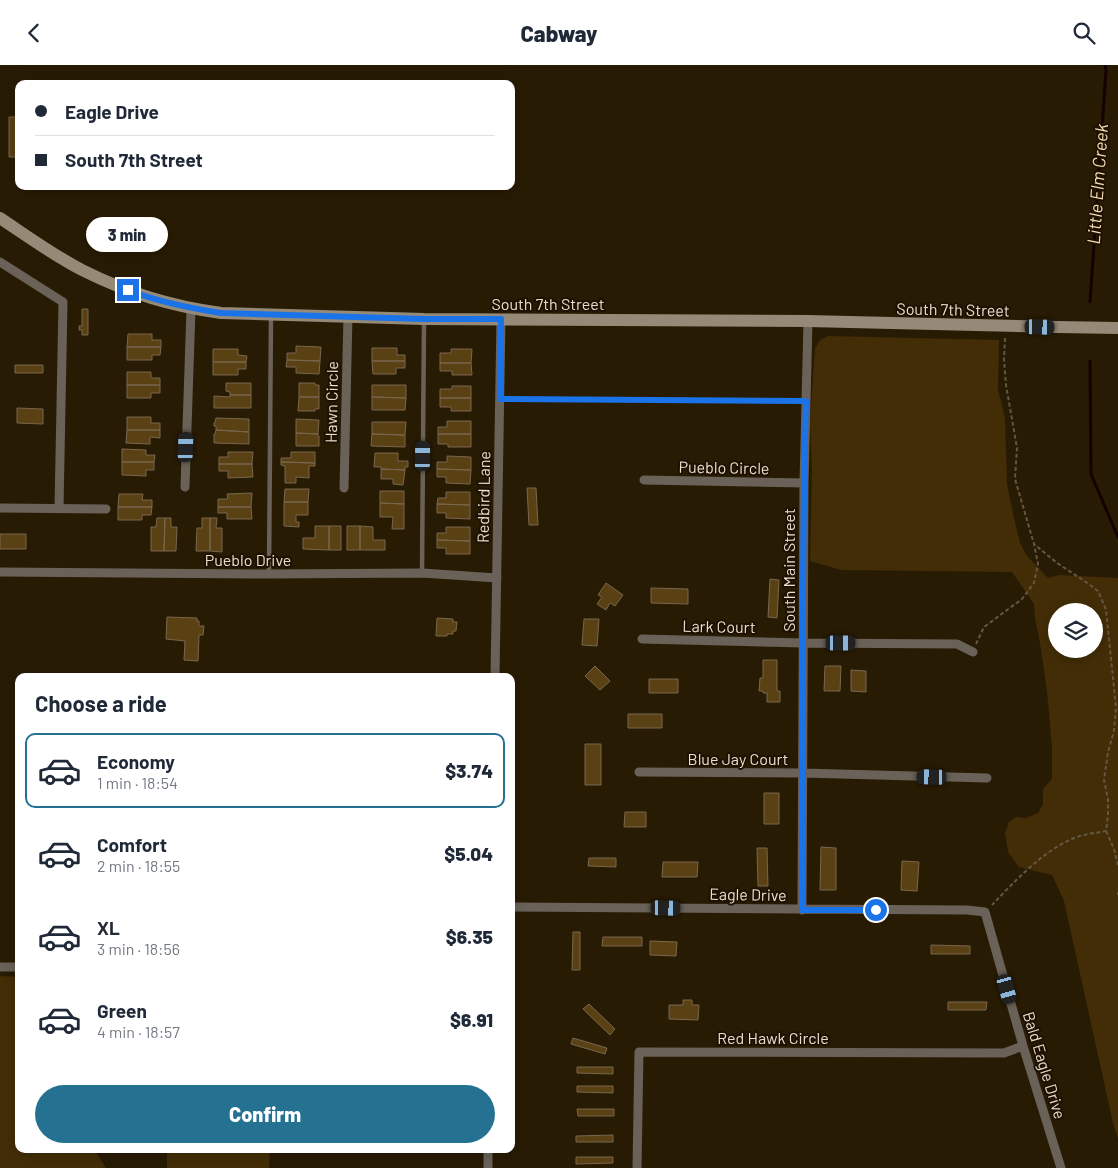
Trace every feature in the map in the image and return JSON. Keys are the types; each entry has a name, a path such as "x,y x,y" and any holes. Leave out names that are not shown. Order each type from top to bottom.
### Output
{"main road":[{"name":"South 7th Street","path":"0,218 80,269 114,285 142,296 191,309 221,313 424,319 808,321 1118,328"}],"street":[{"path":"0,262 63,302 59,508"},
{"path":"185,487 191,309"},
{"name":"Hawn Circle","path":"344,488 348,316"},
{"name":"Redbird Lane","path":"495,673 501,319"},
{"name":"South Main Street","path":"802,910 804,483 808,321"},
{"name":"Pueblo Circle","path":"644,480 804,483"},
{"path":"0,508 106,509"},
{"name":"Pueblo Drive","path":"0,572 422,573 497,578"},
{"name":"Lark Court","path":"642,639 957,644 973,652"},
{"name":"Blue Jay Court","path":"639,772 803,773 987,778"},
{"name":"Eagle Drive","path":"515,907 958,910 985,912"},
{"name":"Bald Eagle Drive","path":"985,912 1023,1046 1061,1168"},
{"path":"0,967 15,967"},
{"name":"Red Hawk Circle","path":"638,1168 639,1052 1004,1053 1023,1046"},
{"path":"488,1153 488,1168"}],"lane":[{"path":"269,574 271,314"},
{"path":"422,573 424,319"},
{"path":"500,399 806,401"}],"path":[{"path":"973,652 984,627 1022,599 1034,583 1038,564 1015,479 1017,448 1006,385 1004,359 1005,326"},
{"path":"1034,544 1057,563 1098,591 1106,610 1116,707 1114,731 1108,752 1104,779 1108,799 1106,831 1114,849 1118,866"},
{"path":"985,912 1010,886 1046,854 1073,838 1106,831"}],"shaded area":[{"path":"828,336 999,340 998,389 1005,418 1007,484 1020,543 1027,556 1048,578 1059,575 1118,578 1118,1139 1064,901 1052,875 1019,867 1008,852 1005,833 1009,822 1016,817 1026,818 1038,813 1043,804 1043,789 1052,779 1052,747 1047,691 1034,604 1012,572 841,570 810,561 812,470 810,425 815,349 820,340"},
{"path":"0,976 15,977 15,1153 97,1153 106,1168 0,1168"},
{"path":"167,1153 270,1153 269,1168 167,1168"}],"building":[{"path":"9,117 15,117 15,157 9,157"},
{"path":"82,309 88,309 88,335 82,335 82,330 79,330 79,326 82,326"},
{"path":"128,334 152,334 152,340 161,340 161,347 127,347"},
{"path":"296,346 321,347 320,361 287,360 287,353 296,353"},
{"path":"127,347 161,347 160,355 152,355 152,360 127,360"},
{"path":"372,348 397,348 397,355 405,355 405,361 372,361"},
{"path":"213,349 238,349 238,355 247,356 246,362 213,362"},
{"path":"451,349 472,349 471,363 440,363 440,353 451,353"},
{"path":"287,360 320,361 319,374 296,373 296,367 286,367"},
{"path":"372,361 405,361 405,368 396,368 396,374 373,374"},
{"path":"213,362 246,362 246,369 238,369 238,375 213,375"},
{"path":"440,363 471,363 472,375 452,375 452,371 440,371"},
{"path":"15,365 43,365 43,373 15,373"},
{"path":"127,372 151,372 151,378 160,378 160,385 127,385"},
{"path":"226,383 251,383 251,395 230,395 230,392 226,391"},
{"path":"299,383 315,383 315,385 319,385 319,397 299,397"},
{"path":"127,385 160,385 160,393 151,393 151,398 127,398"},
{"path":"372,385 406,385 406,398 372,397"},
{"path":"452,386 471,386 471,398 440,398 440,389 452,389"},
{"path":"230,395 251,395 251,408 214,408 214,396 230,397"},
{"path":"299,397 319,397 319,409 315,409 315,411 298,411"},
{"path":"372,397 406,398 405,410 372,410"},
{"path":"440,398 471,398 471,411 451,411 451,407 440,407"},
{"path":"17,408 43,409 43,424 17,423"},
{"path":"127,417 151,417 151,423 160,423 160,430 127,430"},
{"path":"216,418 249,419 249,432 216,430 214,423"},
{"path":"296,419 319,420 318,434 296,433"},
{"path":"447,421 471,421 471,434 438,434 438,427 447,427"},
{"path":"372,422 406,422 405,435 372,434"},
{"path":"127,430 160,430 160,438 150,437 150,444 126,443"},
{"path":"216,430 249,432 249,444 214,443"},
{"path":"296,433 318,434 319,446 296,446"},
{"path":"372,434 405,435 405,447 371,446"},
{"path":"438,434 471,434 471,447 448,447 448,444 438,444"},
{"path":"122,449 146,450 146,455 155,455 154,462 122,462"},
{"path":"228,452 253,452 252,464 219,464 219,457 228,457"},
{"path":"291,452 315,452 315,463 281,462 281,458 291,458"},
{"path":"375,453 398,453 398,461 408,461 408,467 405,467 405,470 374,467"},
{"path":"447,456 471,457 471,470 437,469 437,462 447,462"},
{"path":"122,462 154,462 154,470 146,470 146,476 122,475"},
{"path":"281,462 315,463 315,466 309,466 309,478 296,477 296,483 285,483 285,466 281,465"},
{"path":"219,464 252,464 253,477 228,478 228,471 219,471"},
{"path":"381,469 405,470 403,485 393,484 393,479 381,479"},
{"path":"437,469 471,470 470,484 446,483 446,477 437,477"},
{"path":"527,488 536,488 538,525 529,525"},
{"path":"285,489 309,489 308,502 284,502"},
{"path":"380,491 404,491 404,504 380,503"},
{"path":"446,492 470,492 470,505 437,504 438,498 446,498"},
{"path":"252,493 251,507 218,507 218,499 228,499 227,494"},
{"path":"119,494 143,494 142,500 152,500 152,507 118,507"},
{"path":"284,502 308,502 308,515 296,515 296,522 299,522 299,527 284,526"},
{"path":"380,503 404,504 404,529 392,529 393,517 380,517"},
{"path":"437,504 470,505 470,519 446,518 446,513 437,513"},
{"path":"118,507 152,507 151,515 142,515 142,520 118,520"},
{"path":"218,507 251,507 252,519 227,519 227,513 218,513"},
{"path":"157,518 165,518 164,551 151,551 151,527 156,527"},
{"path":"165,518 171,518 171,527 177,527 176,551 164,551"},
{"path":"202,518 210,518 210,551 196,551 197,528 202,528"},
{"path":"210,518 217,518 216,528 222,528 222,552 210,551"},
{"path":"315,526 329,526 329,550 303,549 303,538 315,538"},
{"path":"329,526 341,526 341,550 329,550"},
{"path":"347,526 360,526 360,550 347,550"},
{"path":"360,526 373,527 373,540 385,540 385,550 360,550"},
{"path":"446,527 470,527 470,541 437,540 437,533 446,533"},
{"path":"0,534 26,534 26,549 0,549"},
{"path":"437,540 470,541 470,554 446,554 446,548 437,548"},
{"path":"770,579 779,580 777,618 768,617"},
{"path":"606,583 623,595 615,606 610,603 606,610 597,604 602,597 598,595"},
{"path":"651,588 688,589 688,604 651,603"},
{"path":"167,617 197,618 199,626 204,626 203,635 199,635 198,661 184,660 185,641 166,639"},
{"path":"437,618 453,619 453,622 457,622 456,631 453,631 453,634 447,634 447,636 436,636"},
{"path":"584,619 599,619 597,646 582,645"},
{"path":"763,660 777,660 777,691 780,691 780,702 767,702 767,693 759,691 760,678 763,678"},
{"path":"595,666 610,681 600,690 585,676"},
{"path":"825,666 841,666 840,691 824,691"},
{"path":"851,670 866,671 866,692 851,691"},
{"path":"649,679 678,679 678,693 649,693"},
{"path":"628,714 662,714 662,728 628,728"},
{"path":"585,744 601,744 601,785 585,785"},
{"path":"764,793 779,793 779,824 764,824"},
{"path":"625,812 646,812 646,827 624,827"},
{"path":"821,847 836,848 836,890 820,890"},
{"path":"757,848 767,848 768,886 758,886"},
{"path":"589,858 616,858 616,867 588,866"},
{"path":"902,861 919,862 917,891 901,890"},
{"path":"663,862 698,862 697,877 662,877"},
{"path":"573,932 580,932 580,970 572,970"},
{"path":"603,937 642,937 642,946 602,946"},
{"path":"650,941 677,942 676,956 650,955"},
{"path":"931,945 970,946 970,954 931,954"},
{"path":"683,1000 692,1000 692,1005 699,1005 698,1020 669,1019 669,1005 683,1005"},
{"path":"948,1002 987,1002 986,1010 948,1010"},
{"path":"589,1004 615,1029 610,1035 583,1009"},
{"path":"573,1038 607,1048 605,1054 571,1044"},
{"path":"577,1067 613,1067 613,1074 577,1073"},
{"path":"577,1086 613,1086 613,1093 577,1092"},
{"path":"577,1109 614,1109 614,1116 578,1116"},
{"path":"613,1135 613,1142 576,1142 576,1136"},
{"path":"576,1157 613,1157 613,1163 576,1164"}],"waterway":[{"name":"Little Elm Creek","path":"1090,302 1105,65"},
{"name":"Little Elm Creek","path":"1090,361 1091,474 1118,537"}],"route":[{"path":"128,290 142,296 191,309 221,313 424,319 501,319 500,399 806,401 802,910 876,910"}]}
